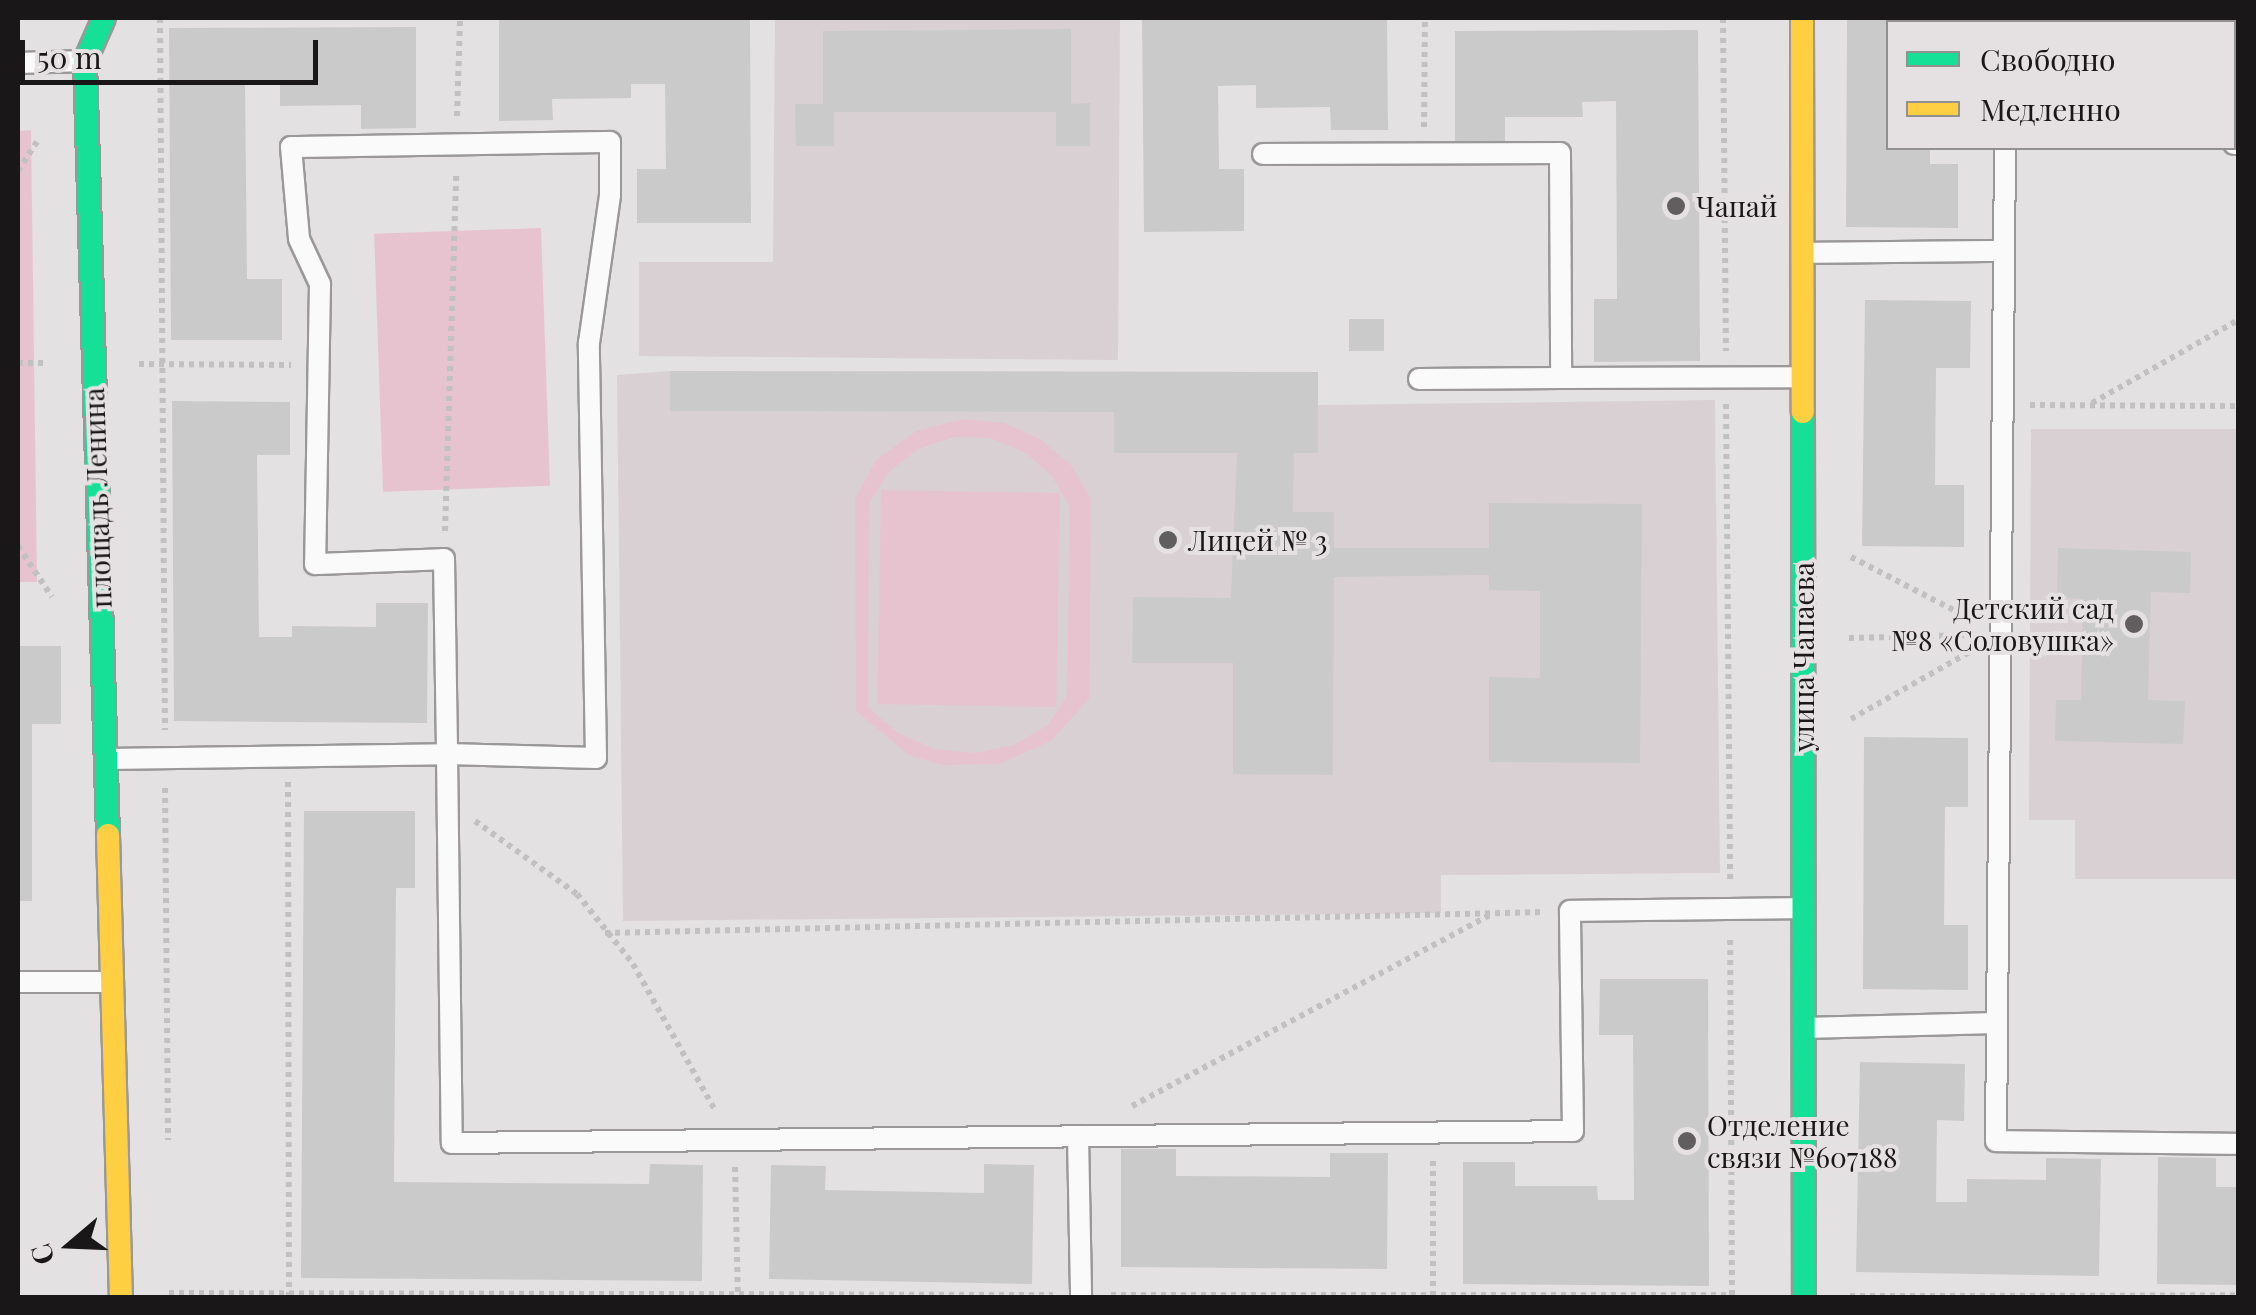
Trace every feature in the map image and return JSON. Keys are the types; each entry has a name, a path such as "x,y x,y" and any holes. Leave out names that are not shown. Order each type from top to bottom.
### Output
{"street":[{"name":"площадь Ленина","path":"104,18 84,61 121,1298"},
{"name":"улица Чапаева","path":"1802,18 1804,1298"}],"lane":[{"path":"18,63 84,61"},
{"path":"104,760 447,754 596,758 588,343 610,195 610,142 291,147 298,238 320,284 315,564 444,559 447,754 448,800 452,1143 1573,1132 1570,910 1803,908"},
{"path":"2004,150 1996,1141 2238,1144"},
{"path":"1263,154 1560,152 1561,378"},
{"path":"1802,253 2004,251"},
{"path":"1419,379 1803,377"},
{"path":"18,982 110,982"},
{"path":"1804,1028 1997,1022"},
{"path":"1078,1136 1080,1295"}],"path":[{"path":"160,18 168,1157"},
{"path":"444,559 460,18"},
{"path":"1423,153 1425,18"},
{"path":"168,1276 169,1296 1732,1295 1722,18"},
{"path":"18,171 47,126"},
{"path":"2087,406 2238,320"},
{"path":"18,363 318,366"},
{"path":"2002,405 2238,406"},
{"path":"18,546 53,598"},
{"path":"1840,552 2000,635"},
{"path":"1841,638 2000,635"},
{"path":"1841,724 2000,635"},
{"path":"288,756 289,1296"},
{"path":"448,800 577,894 633,964 734,1140 738,1296"},
{"path":"605,933 1570,910"},
{"path":"1127,1109 1492,914"},
{"path":"1433,1133 1434,1295"},
{"path":"1843,1296 2238,1295"}],"shaded area":[{"path":"775,18 1120,18 1118,360 639,356 639,262 773,262"},
{"path":"31,130 37,582 18,582 18,131"},
{"path":"541,228 550,486 383,492 374,234"},
{"name":"Лицей № 3","path":"670,371 1318,372 1318,405 1715,400 1720,873 1441,875 1441,913 623,921 617,375"},
{"path":"964,419 1004,423 1040,439 1071,465 1091,499 1089,699 1051,741 999,764 942,765 909,755 856,711 855,499 876,460 916,431","holes":["954,437 990,438 1024,452 1051,475 1070,506 1067,696 1048,725 1014,745 975,753 935,749 898,733 868,707 869,503 889,472 918,449"]},
{"name":"Детский сад №8 «Соловушка»","path":"2031,429 2238,429 2238,879 2075,879 2075,820 2029,820"},
{"path":"881,490 1060,493 1056,707 877,704"}],"building":[{"path":"499,18 750,18 751,223 637,223 637,169 666,169 665,84 631,84 631,98 552,99 553,120 499,121"},
{"path":"1142,18 1387,18 1388,130 1331,130 1330,107 1256,108 1256,85 1218,86 1219,169 1244,169 1244,231 1144,232"},
{"path":"1847,18 2103,18 1886,20 1886,150 1930,150 1930,164 1958,164 1958,228 1846,227"},
{"path":"2167,18 2238,18 2238,96 2236,20"},
{"path":"416,27 416,128 361,129 361,105 280,106 280,83 245,82 247,279 282,279 282,340 171,340 169,28"},
{"path":"1071,29 1071,104 1090,103 1090,146 1056,146 1056,112 834,112 834,146 796,146 795,104 823,104 823,31"},
{"path":"1698,30 1700,361 1594,362 1594,299 1617,299 1616,101 1582,102 1583,117 1505,117 1505,141 1455,142 1455,31"},
{"path":"1865,300 1971,301 1970,368 1936,368 1935,485 1964,485 1964,547 1862,546"},
{"path":"1349,319 1384,319 1384,351 1349,351"},
{"path":"670,371 1318,372 1318,453 1294,453 1293,512 1334,512 1334,548 1489,548 1489,503 1642,504 1640,763 1489,762 1489,677 1540,678 1540,591 1489,590 1489,575 1334,577 1333,775 1233,774 1233,663 1132,663 1133,597 1231,598 1237,453 1114,453 1114,412 670,411"},
{"path":"172,401 290,402 290,455 257,455 259,637 292,637 292,626 376,627 376,603 428,603 427,723 174,721"},
{"path":"2058,548 2191,552 2190,593 2151,592 2148,700 2185,701 2183,744 2055,741 2056,700 2081,700 2083,599 2057,598"},
{"path":"18,646 61,646 61,724 32,724 32,901 18,901"},
{"path":"1864,737 1968,738 1968,807 1945,807 1944,925 1968,925 1968,990 1863,989"},
{"path":"304,811 415,811 415,888 396,888 394,1182 649,1184 650,1164 703,1165 702,1281 301,1278"},
{"path":"1600,979 1708,979 1709,1286 1463,1284 1463,1162 1515,1162 1515,1186 1597,1186 1598,1200 1634,1200 1633,1035 1599,1035"},
{"path":"1860,1062 1965,1064 1964,1121 1937,1120 1936,1202 1967,1202 1967,1179 2046,1180 2046,1158 2101,1159 2099,1276 1856,1272"},
{"path":"1121,1149 1176,1149 1176,1176 1330,1177 1330,1153 1388,1153 1387,1269 1121,1267"},
{"path":"2158,1157 2216,1158 2216,1187 2238,1187 2238,1285 2157,1284"},
{"path":"984,1164 1034,1165 1032,1284 769,1279 771,1165 826,1166 825,1190 984,1193"}],"traffic: fast":[{"path":"104,18 85,61 108,835"},
{"path":"1803,412 1804,1298"}],"traffic: slow":[{"path":"1802,18 1803,412"},
{"path":"108,835 121,1298"}],"place":[{"name":"Чапай","path":"1676,206"},
{"name":"Лицей № 3","path":"1168,540"},
{"name":"Детский сад №8 «Соловушка»","path":"2134,624"},
{"name":"Отделение связи №607188","path":"1687,1141"}]}
